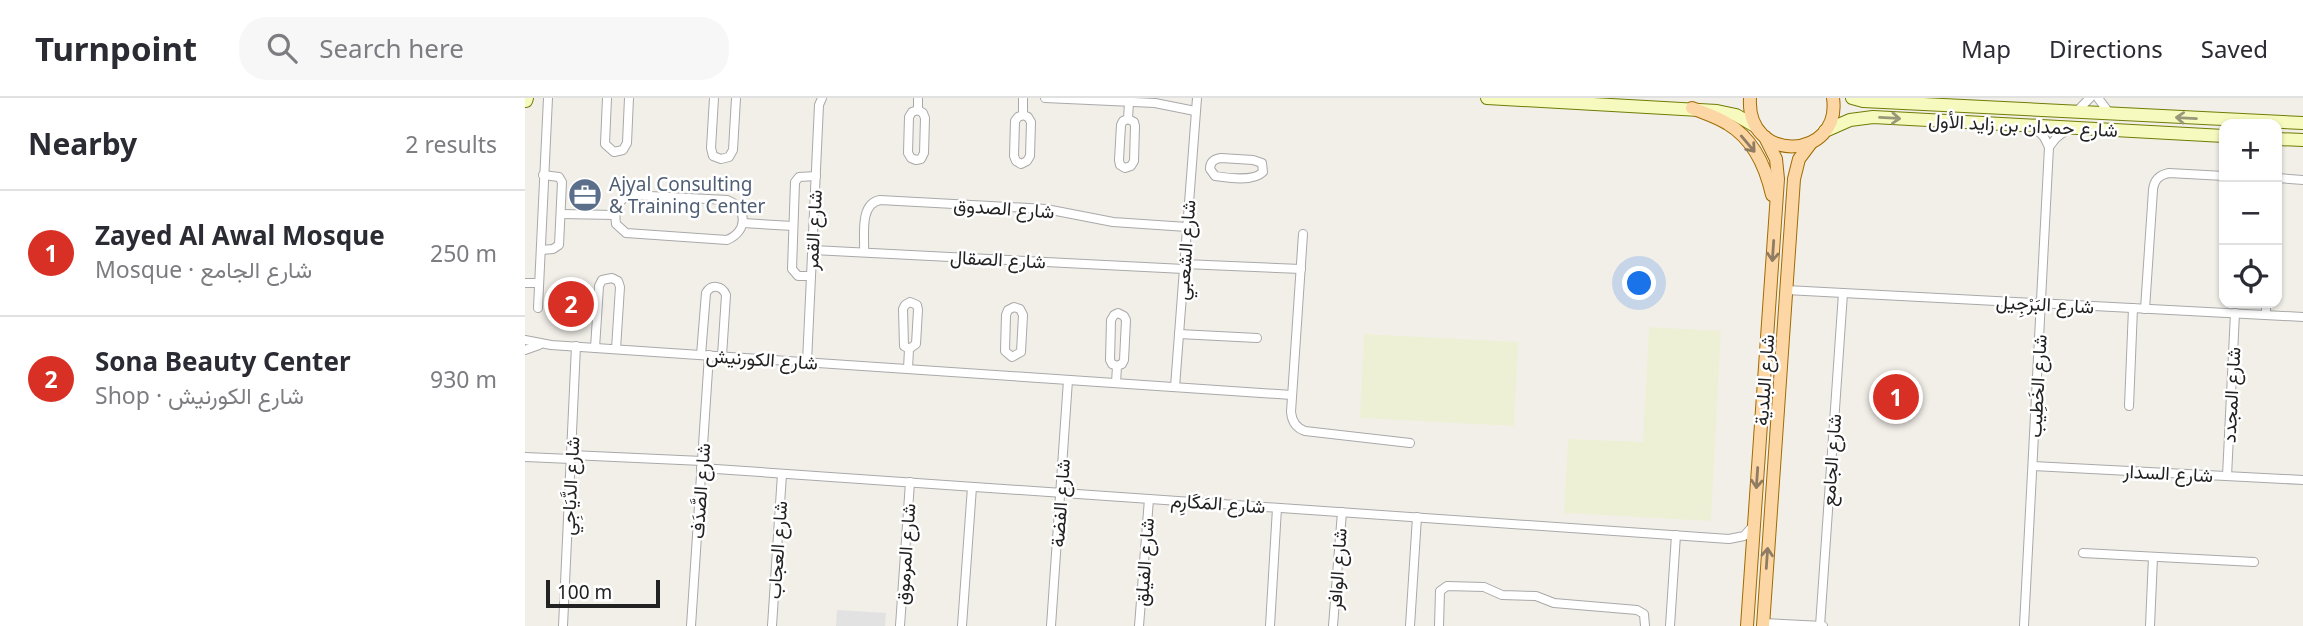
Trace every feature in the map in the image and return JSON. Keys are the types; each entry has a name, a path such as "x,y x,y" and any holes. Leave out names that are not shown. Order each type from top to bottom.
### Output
{"main road":[{"path":"1487,98 1692,108 1727,112 1755,126"},
{"path":"1750,98 1751,117 1755,126 1775,144 1787,147 1811,143 1825,131 1833,114 1833,98"},
{"name":"شارع حمدان بن زايد الأول","path":"1851,98 1863,101 1955,102 2075,112 2303,124"},
{"path":"1692,108 1729,124 1749,144 1768,176 1776,211"},
{"name":"شارع حمدان بن زايد الأول","path":"1825,131 1850,120 1873,117 2219,136"},
{"name":"شارع البلدية","path":"1747,626 1778,170 1772,148 1765,137"},
{"path":"2282,139 2303,140"},
{"name":"شارع البلدية","path":"1763,624 1794,179 1799,159 1811,143"}],"street":[{"path":"538,308 548,98"},
{"path":"607,98 605,140 607,148 614,152 622,150 627,144 629,98"},
{"path":"714,98 711,148 713,156 721,159 729,157 733,149 736,98"},
{"name":"شارع القمر","path":"807,362 819,105 822,98"},
{"path":"918,98 918,110 925,116 924,153 921,159 916,160 908,153 909,117 912,112 918,110"},
{"path":"1023,98 1023,115"},
{"path":"1045,98 1164,104 1195,111"},
{"path":"2075,112 2090,98"},
{"path":"2098,98 2110,114"},
{"path":"525,112 526,99"},
{"name":"شارع الشعبي","path":"1175,387 1196,99"},
{"path":"1128,119 1129,102"},
{"path":"1023,115 1031,121 1030,156 1021,164 1014,156 1015,121 1023,115"},
{"path":"1128,119 1135,124 1134,161 1131,166 1125,168 1120,165 1119,160 1121,125 1128,119"},
{"path":"2033,126 2045,137 2049,147 2069,128"},
{"name":"شارع الخَطِيب","path":"2024,626 2049,147"},
{"path":"1218,158 1253,160 1262,163 1263,169 1261,175 1255,177 1218,176 1211,172 1210,167 1218,158"},
{"path":"1191,166 1210,167"},
{"path":"2145,309 2153,190 2156,180 2169,173 2219,176"},
{"path":"541,250 553,249 559,245 561,214 561,180 543,175"},
{"path":"811,276 795,274 792,269 793,226 796,180 802,176 816,176"},
{"path":"2282,178 2303,180"},
{"path":"631,195 721,199 732,201 739,207 743,223 736,236 727,240 696,239 626,233 619,228 615,215 619,202 631,195"},
{"name":"شارع الصدوق","path":"865,252 866,211 870,204 880,200 1046,209 1112,222 1187,227"},
{"path":"561,214 615,215"},
{"path":"743,223 793,226"},
{"path":"1303,234 1291,417 1295,425 1301,429 1410,443"},
{"name":"شارع الصقال","path":"813,250 1301,269"},
{"path":"595,348 599,286 605,278 612,278 618,281 620,287 616,349"},
{"path":"525,283 539,283"},
{"name":"شارع الصَّدَف","path":"691,626 702,464 706,293 716,286 723,289 726,295 722,356"},
{"name":"شارع البَرْجِيل","path":"1786,290 2303,317"},
{"name":"شارع الجامع","path":"1821,626 1843,293"},
{"path":"910,302 917,305 918,310 916,344 909,349 904,346 902,340 903,309 910,302"},
{"path":"1014,307 1020,309 1023,315 1021,352 1012,357 1005,351 1006,315 1008,310 1014,307"},
{"path":"2129,406 2133,308"},
{"path":"2266,308 2266,315"},
{"path":"1118,313 1126,320 1124,360 1117,366 1110,360 1111,320 1118,313"},
{"name":"شارع المجدد","path":"2227,476 2235,313"},
{"path":"1179,334 1257,338"},
{"name":"شارع الكورنيش","path":"525,340 595,348 1292,395"},
{"name":"شارع الكورنيش","path":"525,350 542,344"},
{"name":"شارع الدَّيَاجِي","path":"563,626 576,346"},
{"path":"908,369 909,349"},
{"path":"1011,376 1012,357"},
{"path":"1116,383 1117,366"},
{"name":"شارع الفضة","path":"1051,626 1069,380"},
{"name":"شارع المَكَارِم","path":"525,457 702,464 782,474 1734,539"},
{"name":"شارع السدار","path":"2033,466 2303,480"},
{"name":"شارع العجاب","path":"772,626 782,474"},
{"name":"شارع المرموق","path":"901,626 910,482"},
{"path":"962,626 972,486"},
{"name":"شارع الفيلق","path":"1139,626 1149,499"},
{"path":"1270,626 1277,508"},
{"name":"شارع الوافر","path":"1333,626 1342,512"},
{"path":"1410,626 1417,517"},
{"path":"1734,539 1748,533 1754,524"},
{"path":"1670,626 1676,535"},
{"path":"1734,539 1743,544 1752,557"},
{"path":"2083,553 2254,562"},
{"path":"2150,626 2154,557"},
{"path":"1439,626 1440,591 1447,586 1484,587 1502,595 1536,596 1554,603 1637,610 1644,614 1645,626"},
{"path":"1763,624 1821,626"}],"green space":[{"path":"1649,327 1721,331 1711,521 1564,513 1568,439 1643,442"},
{"path":"1364,334 1518,342 1514,426 1360,418"}],"shaded area":[{"path":"837,610 886,613 885,626 836,626"}],"place":[{"name":"Ajyal Consulting & Training Center","path":"585,195"},
{"name":"Sona Beauty Center","path":"571,304"},
{"name":"Zayed Al Awal Mosque","path":"1896,397"}]}
